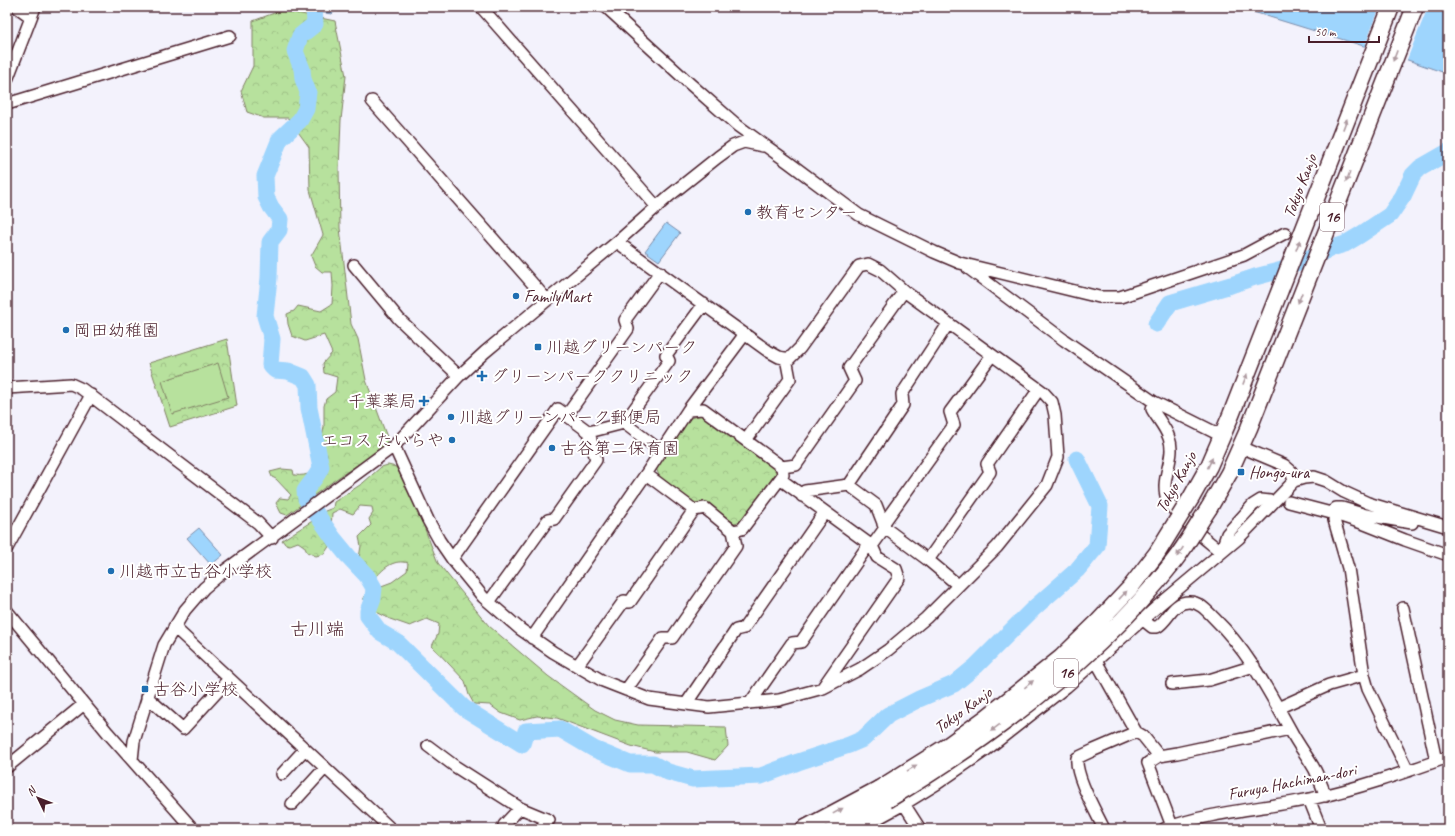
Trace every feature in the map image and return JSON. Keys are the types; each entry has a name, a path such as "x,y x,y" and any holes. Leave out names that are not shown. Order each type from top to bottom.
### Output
{"highway":[{"name":"Tokyo Kanjo","path":"834,829 969,731 1061,658 1130,588 1157,553 1209,466 1222,436 1391,7"},
{"name":"Tokyo Kanjo","path":"804,829 883,794 955,758 1008,719 1074,666 1142,599 1174,561 1209,508 1229,473 1241,447 1415,7"}],"street":[{"path":"7,80 33,12 17,7"},
{"path":"481,7 657,207"},
{"path":"606,7 689,83 763,146 788,162 859,215 934,252 960,262 1099,297 1120,297 1244,255 1286,234"},
{"path":"7,104 230,36"},
{"path":"372,101 547,300"},
{"path":"132,760 134,741 164,645 185,610 204,588 223,572 272,538 394,446 459,376 485,352 657,207 733,146 744,142 763,146"},
{"path":"394,446 428,520 452,559 489,602 520,629 532,638 603,681 649,699 709,707 779,700 823,688 860,669 888,650 926,618 997,547 1047,485 1058,457 1055,415 1052,402 1039,389 948,324 904,291 880,270 868,264 859,266 800,348 790,358 786,358 779,357 745,334 617,242"},
{"path":"960,262 979,274 1064,340 1154,402 1222,436"},
{"path":"354,265 399,318 459,376"},
{"path":"567,415 628,329 626,320 660,272"},
{"path":"688,410 703,409 782,467 796,465 855,381 849,368 904,291"},
{"path":"589,432 624,423 669,361 666,355 704,304"},
{"path":"849,485 903,405 902,394 948,324"},
{"path":"532,638 646,474 688,410 745,334"},
{"path":"750,703 792,642 801,642 884,526 954,425 950,412 992,355"},
{"path":"746,440 790,379 786,358"},
{"path":"7,388 71,384 91,394 258,523 272,538"},
{"path":"928,560 990,472 988,464 1039,389"},
{"path":"7,548 91,394"},
{"path":"1154,402 1152,409 1170,438 1171,454 1165,475 1168,501 1177,513 1221,552"},
{"path":"452,559 558,409 589,432 596,460 554,519 548,520 489,602"},
{"path":"624,423 661,451"},
{"path":"1241,447 1284,465 1291,471 1294,482"},
{"path":"733,531 742,529 783,475 782,467"},
{"path":"646,474 694,510"},
{"path":"858,829 904,804 938,783 986,750 1066,687 1142,619 1239,538 1294,482 1304,478 1314,477 1326,481 1344,492 1368,503 1448,527"},
{"path":"780,479 824,513 870,545 877,557 896,569 899,578 823,688"},
{"path":"802,496 805,491 849,485 876,505 884,526 958,585"},
{"path":"1221,552 1227,534 1253,505 1261,500 1270,501"},
{"path":"1289,502 1362,523 1448,555"},
{"path":"577,666 624,601 630,602 694,510 705,508 733,531 736,546 672,638 664,638 626,690"},
{"path":"1408,771 1368,689 1364,675 1348,568 1333,514 1336,508 1342,508 1366,515 1404,522 1415,523 1426,521"},
{"path":"686,704 736,630 744,628 824,513"},
{"path":"1142,619 1152,627 1157,627 1160,626 1180,604 1187,602 1197,604 1205,609 1240,646 1254,666 1315,771 1326,796"},
{"path":"1403,608 1436,761"},
{"path":"7,611 84,704 193,829"},
{"path":"174,627 391,829"},
{"path":"1096,661 1136,732 1143,736 1159,756"},
{"path":"1172,684 1188,682 1196,683 1254,666"},
{"path":"1278,708 1329,685 1364,675"},
{"path":"147,697 182,729 229,679"},
{"path":"7,767 84,704"},
{"path":"1168,827 1148,763 1159,756 1290,729"},
{"path":"1104,829 1082,781 1077,758 1136,732"},
{"path":"428,746 456,768 520,808 549,820 540,829"},
{"path":"282,774 305,749"},
{"name":"Furuya Hachiman-dori","path":"1168,827 1202,817 1326,796 1448,757"},
{"path":"292,804 325,768"},
{"path":"1309,799 1320,829"},
{"path":"904,804 920,829"},
{"path":"504,825 520,808"}],"green space":[{"path":"282,10 335,21 346,76 341,120 339,168 340,228 351,324 358,339 366,380 388,440 382,449 339,477 287,515 281,513 276,503 280,498 288,499 291,495 276,479 272,477 270,472 282,469 293,470 294,475 304,475 311,472 323,461 321,443 324,427 324,406 326,399 335,392 337,377 324,373 323,363 332,353 324,335 305,341 292,336 288,324 287,314 294,311 298,306 321,311 332,304 332,272 322,272 315,266 311,256 323,235 310,190 309,147 288,118 264,118 247,112 241,91 253,66 253,21"},
{"path":"227,339 237,406 170,427 149,363"},
{"path":"218,363 228,397 172,414 162,381"},
{"path":"702,415 778,470 742,521 734,523 704,501 696,504 660,478 656,468 690,418"},
{"path":"388,465 396,467 406,485 438,563 489,626 548,676 595,710 615,720 638,725 726,727 728,746 715,760 687,752 655,752 631,746 557,718 537,716 520,720 501,713 490,705 474,704 469,695 465,681 432,646 438,634 439,624 427,619 410,626 390,619 367,607 363,598 368,591 392,582 407,571 408,563 394,563 383,570 376,577 367,573 358,564 361,546 359,537 371,525 369,519 373,513 372,507 360,506 353,514 340,509 332,513 331,528 336,536 324,554 316,556 307,552 304,546 298,542 290,545 285,544 282,540 314,520 325,511 333,508 334,502 363,483 381,467"}],"water":[{"path":"270,7 338,8 332,14 312,11 282,10"},
{"path":"1237,7 1448,7 1448,74 1396,56"},
{"path":"666,223 680,233 659,261 645,251"},
{"path":"199,528 223,555 211,565 187,538"}],"pier":[{"path":"1380,7 1428,7 1406,62 1364,48"}],"waterway":[{"path":"314,7 315,24 300,36 295,51 302,69 303,79 308,92 306,109 300,120 280,139 265,176 266,197 280,219 279,230 270,242 269,278 265,316 272,339 270,365 275,370 288,371 303,377 308,385 309,408 321,467 305,491 306,499 334,539 367,576 374,588 368,616 380,632 397,642 464,708 522,744 526,731 560,729 594,749 630,764 653,764 668,772 693,779 761,776 863,739 888,715 919,699 954,684 976,666 1033,609 1077,570 1097,546 1100,506 1077,459"},
{"path":"1156,324 1170,303 1282,270 1332,248 1345,244 1390,215 1403,196 1413,175 1420,168 1448,152"}],"place":[{"name":"教育センター","path":"748,212"},
{"name":"FamilyMart","path":"516,296"},
{"name":"岡田幼稚園","path":"66,330"},
{"name":"川越グリーンパーク","path":"538,347"},
{"name":"グリーンパーククリニック","path":"482,376"},
{"name":"千葉薬局","path":"424,401"},
{"name":"川越グリーンパーク郵便局","path":"451,417"},
{"name":"エコス たいらや","path":"452,440"},
{"name":"古谷第二保育園","path":"552,448"},
{"name":"Hongo-ura","path":"1241,472"},
{"name":"川越市立古谷小学校","path":"111,571"},
{"name":"古谷小学校","path":"145,689"}],"district":[{"name":"古川端","path":"317,629"}]}
